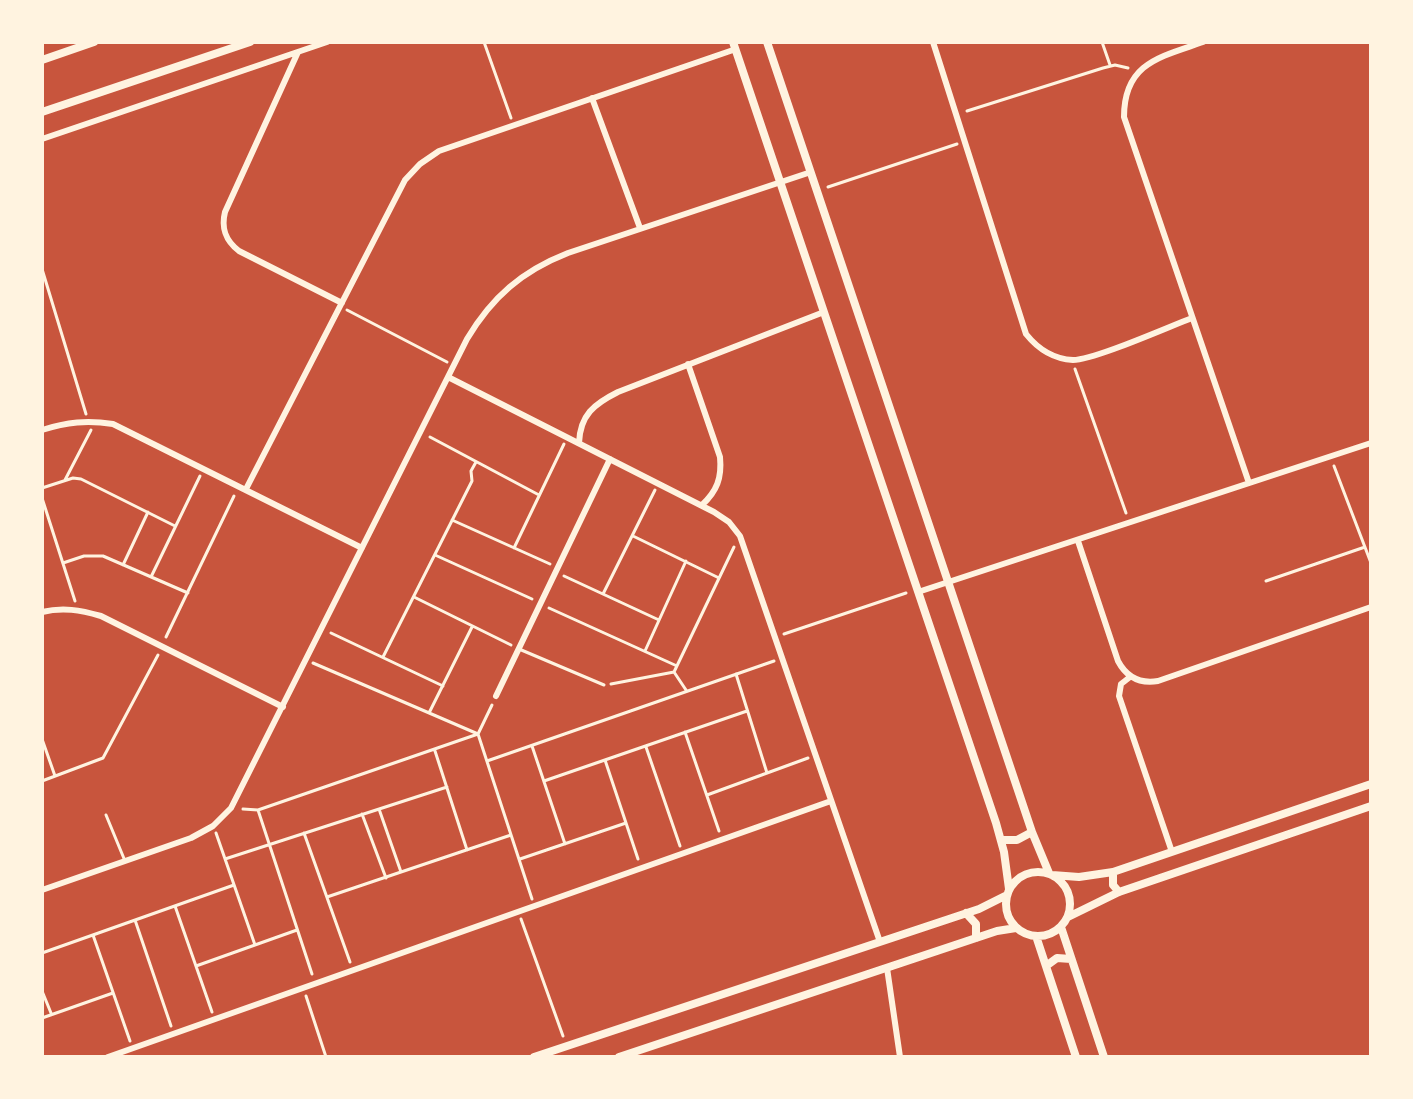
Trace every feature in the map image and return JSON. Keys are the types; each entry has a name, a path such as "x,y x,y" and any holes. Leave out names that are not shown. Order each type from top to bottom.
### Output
{"street":[{"path":"42,60 94,42"},
{"path":"42,112 250,42"},
{"path":"42,139 327,42"},
{"path":"619,1057 976,938 1016,928 1036,936 1049,934 1061,927 1070,909 1065,885 1051,874 1032,832 767,42"},
{"path":"933,42 1026,334 1045,353 1072,360 1192,318"},
{"path":"1203,42 1149,62 1137,72 1126,93 1124,117 1249,483"},
{"path":"242,487 405,180 420,164 439,151 734,45 1001,840 1008,892 1006,909 1016,928"},
{"path":"298,52 225,212 224,229 232,245 239,251 341,304"},
{"path":"592,98 640,228"},
{"path":"42,890 191,838 213,826 231,808 453,366 480,316 498,295 542,263 811,172"},
{"path":"579,443 585,417 594,406 618,392 824,312"},
{"path":"688,364 720,457 718,484 702,505"},
{"path":"448,377 702,505 729,522 740,536 880,942"},
{"path":"42,430 64,423 92,421 113,424 362,548"},
{"path":"918,590 1078,541 1371,443"},
{"path":"496,696 610,459"},
{"path":"1078,541 1118,661 1130,677 1149,683 1371,607"},
{"path":"42,612 78,610 101,616 283,707"},
{"path":"1130,677 1121,684 1119,696 1172,852"},
{"path":"534,1057 549,1055 567,1046 991,905 1026,873 1079,877 1113,872 1371,784"},
{"path":"108,1057 831,801"},
{"path":"1068,917 1119,892 1371,808"},
{"path":"1001,840 1017,840 1032,832"},
{"path":"1113,872 1113,885 1119,892"},
{"path":"966,913 976,924 976,938"},
{"path":"1061,927 1104,1057"},
{"path":"1036,936 1076,1057"},
{"path":"1046,966 1057,958 1071,959"},
{"path":"887,968 900,1057"}],"lane":[{"path":"518,648 604,685"},
{"path":"106,815 125,861"}],"path":[{"path":"484,42 514,125"},
{"path":"1102,42 1110,66"},
{"path":"956,115 1110,66 1126,67 1137,72"},
{"path":"817,191 964,142"},
{"path":"42,269 92,421 65,480"},
{"path":"341,304 453,366"},
{"path":"1072,360 1130,524"},
{"path":"420,432 539,495"},
{"path":"514,548 567,437"},
{"path":"1330,456 1371,563"},
{"path":"383,657 472,481 471,471 476,462"},
{"path":"151,577 204,467"},
{"path":"42,488 65,480 81,479 175,526"},
{"path":"603,594 658,484"},
{"path":"42,781 103,758 242,487"},
{"path":"42,498 78,610"},
{"path":"123,565 148,512"},
{"path":"452,520 659,620"},
{"path":"632,536 719,578"},
{"path":"674,672 740,536"},
{"path":"1266,581 1365,547"},
{"path":"435,555 677,666"},
{"path":"63,563 84,556 103,556 188,593"},
{"path":"645,651 686,561"},
{"path":"775,637 918,590"},
{"path":"413,597 518,648"},
{"path":"429,713 473,626"},
{"path":"322,629 443,686"},
{"path":"487,761 782,658"},
{"path":"307,660 478,734"},
{"path":"604,685 674,672"},
{"path":"674,672 687,691"},
{"path":"736,674 767,773"},
{"path":"496,696 478,734 534,906"},
{"path":"544,781 747,711"},
{"path":"685,732 722,839"},
{"path":"231,808 258,810 478,734"},
{"path":"42,739 55,776"},
{"path":"532,746 565,844"},
{"path":"645,746 683,853"},
{"path":"435,749 467,850"},
{"path":"707,795 816,755"},
{"path":"605,760 641,868"},
{"path":"225,859 447,787"},
{"path":"379,809 401,872"},
{"path":"258,810 315,984"},
{"path":"362,814 386,878"},
{"path":"519,860 626,823"},
{"path":"213,826 255,945"},
{"path":"304,833 353,970"},
{"path":"327,897 511,835"},
{"path":"42,953 234,885"},
{"path":"175,906 214,1019"},
{"path":"519,911 567,1046"},
{"path":"135,920 173,1034"},
{"path":"196,966 297,930"},
{"path":"93,935 133,1048"},
{"path":"303,988 326,1057"},
{"path":"42,991 51,1015"},
{"path":"42,1018 113,993"}]}
